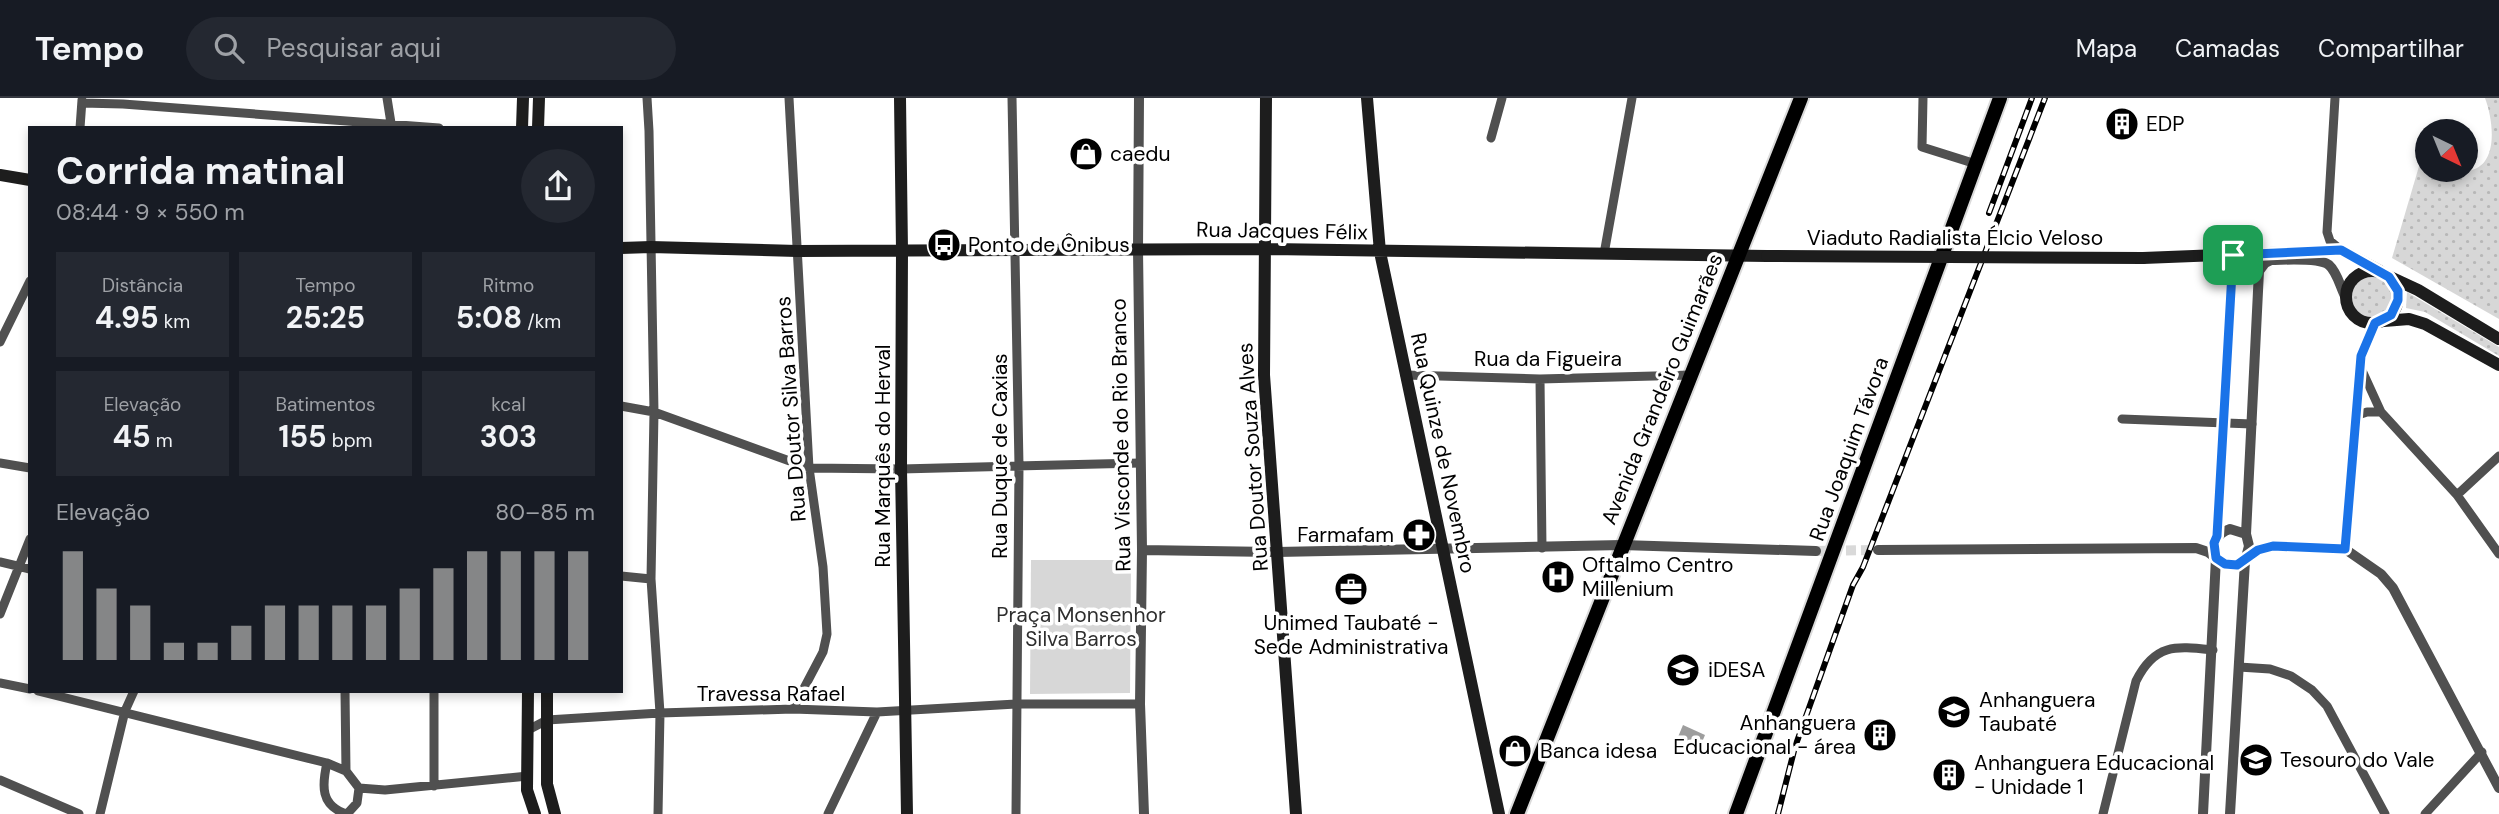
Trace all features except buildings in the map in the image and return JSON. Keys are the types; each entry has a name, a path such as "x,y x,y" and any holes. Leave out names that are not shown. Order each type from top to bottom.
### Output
{"main road":[{"path":"522,126 523,98"},
{"path":"538,126 539,98"},
{"name":"Rua Marquês do Herval","path":"900,98 901,469 907,814"},
{"name":"Rua Doutor Souza Alves","path":"1266,98 1264,375 1296,814"},
{"name":"Rua Quinze de Novembro","path":"1367,98 1380,252 1499,814"},
{"name":"Avenida Grandeiro Guimarães","path":"1517,814 1801,98"},
{"name":"Rua Joaquim Távora","path":"1736,814 2000,98"},
{"path":"0,175 28,180"},
{"name":"Rua Jacques Félix","path":"623,248 797,251 1264,249 1767,256"},
{"path":"2341,250 2418,290 2499,339"},
{"name":"Viaduto Radialista Élcio Veloso","path":"1767,256 2143,258 2341,250"},
{"path":"2380,322 2396,308 2398,291 2384,274 2372,270 2356,275 2350,281 2345,296 2346,304 2354,317 2368,323 2380,322 2409,319 2425,324 2499,365"},
{"path":"528,693 527,790 535,814"},
{"path":"547,693 547,784 555,814"},
{"path":"528,771 547,765"}],"street":[{"path":"387,98 391,122"},
{"path":"647,98 654,412 651,579 660,713 658,814"},
{"name":"Rua Doutor Silva Barros","path":"789,98 809,468 823,567 827,634 823,652 793,709"},
{"name":"Rua Duque de Caxias","path":"1012,98 1018,466 1016,814"},
{"name":"Rua Visconde do Rio Branco","path":"1139,98 1142,550 1140,704 1144,814"},
{"path":"1491,138 1502,98"},
{"path":"1604,254 1632,98"},
{"path":"1923,98 1922,147 1976,164"},
{"path":"2335,98 2327,232 2330,241 2341,250"},
{"path":"80,126 82,100 123,101 423,126"},
{"path":"2311,253 2327,232"},
{"path":"2203,814 2213,650 2216,558 2214,543 2217,536 2233,255"},
{"path":"2230,814 2245,561 2249,546 2246,534 2259,271 2271,260 2320,261 2329,265 2337,276 2345,296"},
{"path":"0,342 28,285"},
{"path":"2345,549 2360,366 2364,346 2380,322"},
{"path":"2360,366 2381,412 2457,495 2499,554"},
{"name":"Rua da Figueira","path":"1405,375 1540,379 1692,375"},
{"path":"1540,379 1542,548"},
{"path":"623,406 654,412 809,468 901,469 1140,463"},
{"path":"2355,415 2381,412"},
{"path":"2122,419 2252,424"},
{"path":"2457,495 2499,456"},
{"path":"0,463 28,468"},
{"path":"2217,536 2230,529 2246,534"},
{"path":"0,614 28,544"},
{"path":"1142,550 1277,552 1622,545 1816,551"},
{"path":"1878,550 2196,548 2232,565 2245,561 2258,550 2273,546 2345,549 2381,574 2393,588 2499,788"},
{"path":"0,562 28,568"},
{"path":"623,576 651,579"},
{"path":"2103,814 2136,681 2143,667 2165,650 2176,646 2213,650"},
{"path":"2239,667 2291,676 2312,690 2327,706 2385,814"},
{"path":"0,682 28,689"},
{"path":"47,693 327,763 346,771 359,788 357,803 346,814 323,793 327,763"},
{"path":"100,814 125,711 133,693"},
{"path":"345,693 346,771"},
{"path":"434,693 434,786"},
{"path":"1016,704 1140,704"},
{"name":"Travessa Rafael","path":"528,730 547,720 660,713 793,709 877,712 1016,704"},
{"path":"828,814 877,712"},
{"path":"2425,814 2482,752"},
{"path":"359,788 385,790 434,786 528,771"},
{"path":"0,780 79,814"}],"green space":[{"path":"2485,98 2499,98 2499,319 2392,258 2415,180 2415,182 2478,182 2478,167 2485,162 2491,142"},
{"path":"2371,274 2380,275 2387,281 2393,288 2393,306 2387,313 2380,319 2371,320 2362,319 2355,313 2349,306 2348,297 2349,288 2355,281 2362,275"},
{"path":"2407,292 2499,347 2499,356 2425,312 2406,308"},
{"name":"Praça Monsenhor Silva Barros","path":"1031,560 1131,560 1130,693 1030,694"}],"water":[{"path":"1683,725 1705,735 1700,747 1678,737"}],"tunnel":[{"path":"1816,551 1878,550"}],"railway":[{"path":"1989,213 2032,98"},
{"path":"1778,814 1795,747 1853,585 1863,567 2045,98"}],"place":[{"name":"EDP","path":"2122,124"},
{"name":"caedu","path":"1086,154"},
{"name":"Ponto de Ônibus","path":"944,245"},
{"name":"Farmafam","path":"1419,535"},
{"name":"Oftalmo Centro Millenium","path":"1558,577"},
{"name":"Unimed Taubaté - Sede Administrativa","path":"1351,589"},
{"name":"iDESA","path":"1683,670"},
{"name":"Anhanguera Taubaté","path":"1954,712"},
{"name":"Anhanguera Educacional - área","path":"1880,735"},
{"name":"Banca idesa","path":"1515,751"},
{"name":"Tesouro do Vale","path":"2256,760"},
{"name":"Anhanguera Educacional - Unidade 1","path":"1949,775"}],"route":[{"path":"2341,250 2385,274 2395,283 2398,291 2396,308 2384,321 2375,323 2361,356 2345,549 2273,546 2258,550 2237,565 2225,564 2216,558 2214,543 2217,536 2233,255 2341,250"}]}
